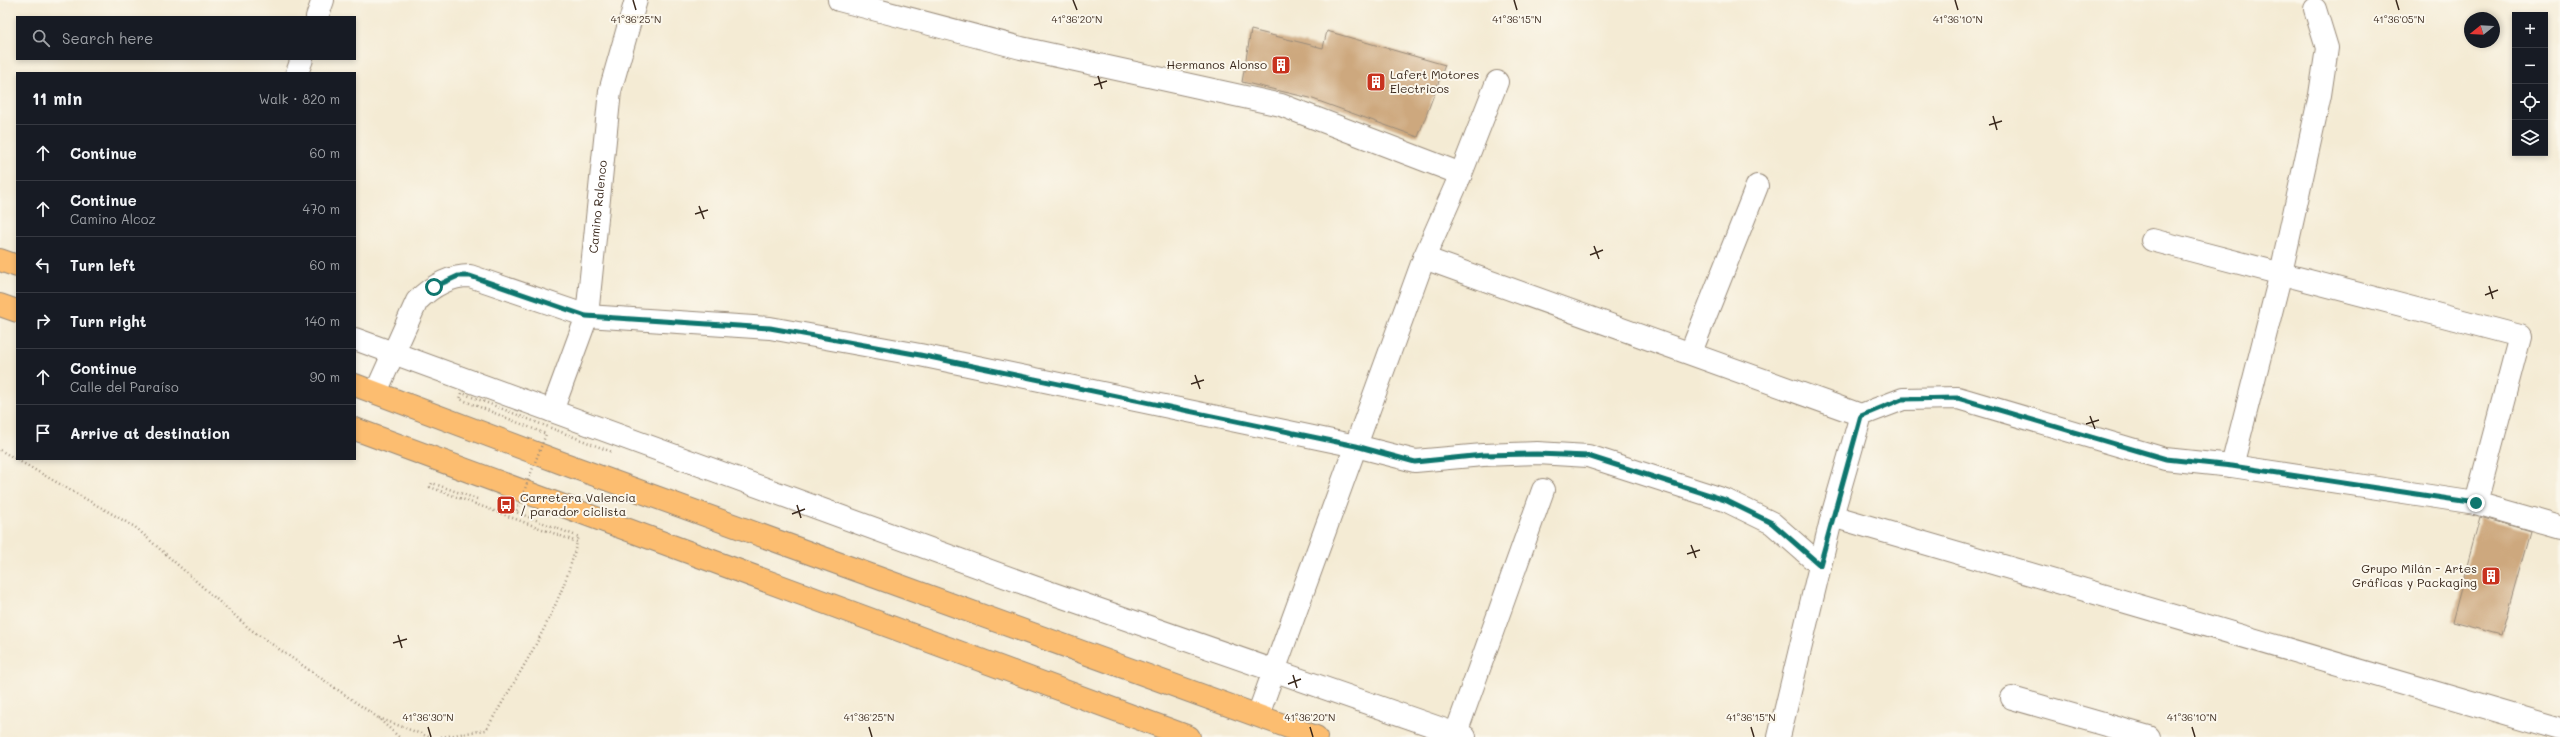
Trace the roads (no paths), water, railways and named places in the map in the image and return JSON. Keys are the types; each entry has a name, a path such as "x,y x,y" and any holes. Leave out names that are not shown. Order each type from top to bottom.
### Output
{"highway":[{"path":"0,260 16,266"},
{"path":"0,305 16,311"},
{"path":"356,385 570,466 1316,737"},
{"path":"356,429 1189,737"}],"street":[{"path":"317,16 323,0"},
{"name":"Camino Ralenco","path":"552,411 586,316 610,91 636,0"},
{"path":"839,0 1021,48 1281,106 1461,174"},
{"path":"2232,466 2281,272 2320,95 2327,48 2316,9"},
{"path":"297,72 302,60"},
{"path":"1258,715 1424,258 1461,174 1497,82"},
{"path":"1691,352 1757,186"},
{"path":"2152,240 2281,272 2520,336 2476,503"},
{"path":"1424,258 1691,352 1861,416 1902,399 1958,398 2166,459 2232,466 2476,503 2560,527"},
{"path":"376,392 417,301 434,287 458,276 470,276 586,316 770,328 920,355 1356,446 1415,462 1483,455 1537,454 1588,456 1725,500 1772,523 1820,565"},
{"path":"356,339 1273,671 1460,735 1543,490"},
{"path":"1779,737 1832,516 1861,416"},
{"path":"1832,516 2560,729"},
{"path":"2012,698 2104,731 2149,737"}],"place":[{"name":"Hermanos Alonso","path":"1281,65"},
{"name":"Lafert Motores Electricos","path":"1376,82"},
{"name":"Carretera Valencia / parador ciclista","path":"506,505"},
{"name":"Grupo Milán - Artes Gráficas y Packaging","path":"2491,576"}]}
